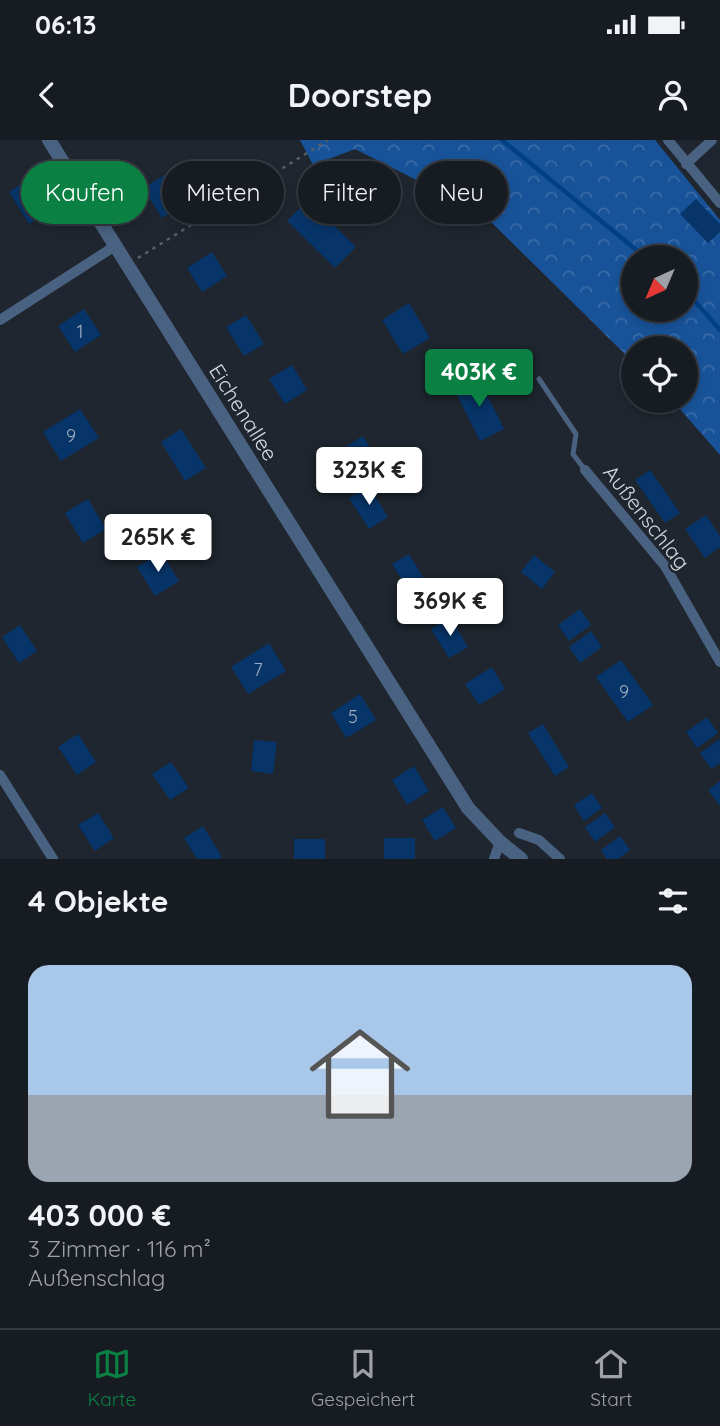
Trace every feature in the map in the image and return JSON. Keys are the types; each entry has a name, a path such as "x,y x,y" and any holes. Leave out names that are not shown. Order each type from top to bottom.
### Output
{"street":[{"name":"Eichenallee","path":"50,140 468,808 500,842 521,859"},
{"path":"668,140 720,203"},
{"path":"686,164 712,140"},
{"path":"0,320 115,246"},
{"name":"Außenschlag","path":"585,470 665,566 720,662"},
{"path":"0,775 53,859"},
{"path":"519,833 539,840 560,859"},
{"path":"494,859 500,842"}],"lane":[{"path":"539,379 576,434 573,454 585,470"}],"path":[{"path":"127,265 328,140"}],"green space":[{"path":"300,140 655,140 720,220 720,455 683,413 698,413 698,336 621,336 621,350 493,224 508,224 508,161 415,161 415,179 401,172 401,161 379,161 355,149 324,161 311,161"}],"building":[{"path":"162,177 162,218 148,196 148,185"},
{"path":"21,184 21,211 9,192"},
{"path":"696,199 720,224 720,232 708,243 680,214"},
{"path":"298,210 298,224 333,224 356,247 335,268 287,221"},
{"path":"212,252 227,276 202,292 187,268"},
{"path":"409,303 430,338 403,354 382,320"},
{"path":"84,309 101,335 75,352 58,326"},
{"path":"246,315 264,344 244,356 226,327"},
{"path":"292,365 307,390 285,404 269,379"},
{"path":"478,377 504,429 480,441 454,389"},
{"path":"80,409 99,438 61,461 43,432"},
{"path":"181,429 206,468 185,481 161,442"},
{"path":"363,436 376,457 353,471 340,450"},
{"path":"650,470 680,513 665,523 635,480"},
{"path":"369,486 388,517 369,529 349,498"},
{"path":"88,499 106,529 83,543 65,513"},
{"path":"706,515 720,536 720,547 705,558 685,529"},
{"path":"161,552 179,581 155,596 137,567"},
{"path":"409,554 429,587 413,597 392,564"},
{"path":"534,555 555,572 542,589 521,572"},
{"path":"580,609 591,625 569,641 558,625"},
{"path":"450,617 468,647 449,658 431,629"},
{"path":"20,625 37,651 19,663 2,637"},
{"path":"591,631 602,647 580,663 569,647"},
{"path":"269,643 286,671 248,694 231,667"},
{"path":"621,660 653,705 628,722 596,677"},
{"path":"492,667 505,689 479,705 465,684"},
{"path":"360,694 376,720 346,738 331,713"},
{"path":"707,717 718,733 697,748 686,732"},
{"path":"543,724 569,767 555,776 528,733"},
{"path":"78,734 96,762 77,775 58,747"},
{"path":"720,739 720,763 711,769 700,753"},
{"path":"254,740 277,742 273,774 251,771"},
{"path":"171,762 189,788 170,800 152,774"},
{"path":"414,766 429,791 407,805 392,780"},
{"path":"720,781 720,806 708,790"},
{"path":"592,793 602,808 584,821 574,805"},
{"path":"443,807 456,828 435,841 422,820"},
{"path":"98,813 114,838 95,851 78,825"},
{"path":"605,813 615,827 595,842 585,827"},
{"path":"203,826 222,857 219,859 197,859 184,838"},
{"path":"620,836 630,850 618,859 607,859 601,850"},
{"path":"384,838 415,838 415,859 384,859"},
{"path":"294,839 325,839 325,859 294,859"}],"waterway":[{"path":"502,140 630,245"},
{"path":"698,305 720,330"}]}
